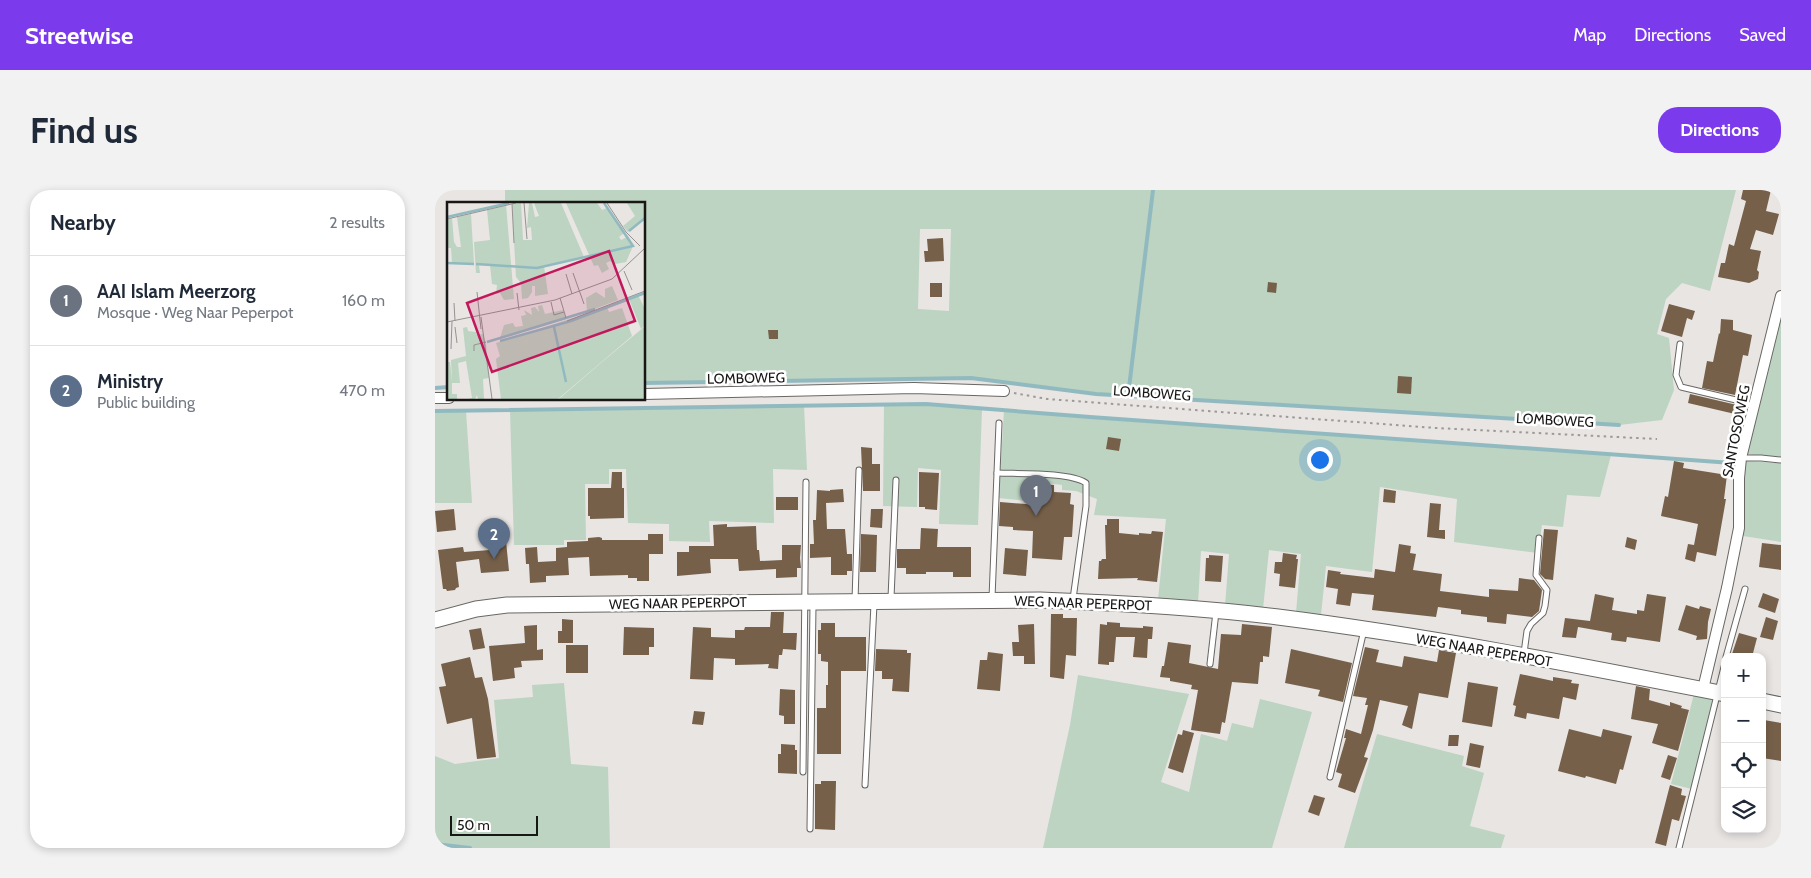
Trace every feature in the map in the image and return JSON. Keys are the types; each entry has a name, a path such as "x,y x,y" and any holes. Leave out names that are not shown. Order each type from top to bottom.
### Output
{"street":[{"name":"SANTOSOWEG","path":"1715,692 1727,588 1739,528 1741,458 1781,296"},
{"name":"LOMBOWEG","path":"645,394 914,388 1003,391"},
{"name":"WEG NAAR PEPERPOT","path":"435,620 476,609 507,605 992,601 1159,606 1277,617 1365,630 1523,656 1715,692"},
{"path":"1766,702 1781,704"}],"lane":[{"path":"1680,344 1676,375 1681,387 1753,406"},
{"path":"992,601 999,423"},
{"path":"1741,458 1781,460"},
{"path":"855,602 859,470"},
{"path":"997,473 1066,476 1080,479 1086,483 1086,506 1073,602"},
{"path":"890,601 896,480"},
{"path":"806,482 809,602 810,829"},
{"path":"1523,656 1527,631 1531,624 1543,614 1545,606 1547,590 1536,574 1539,538"},
{"path":"1727,653 1745,590"},
{"path":"803,772 809,602"},
{"path":"865,785 875,602"},
{"path":"1210,664 1216,611"},
{"path":"1331,777 1365,630"},
{"path":"1679,848 1715,692 1721,675"}],"path":[{"name":"LOMBOWEG","path":"1003,391 1047,399 1426,427 1657,439"}],"green space":[{"path":"505,190 1736,190 1710,291 1682,283 1666,299 1657,334 1669,338 1674,390 1662,420 1619,425 1096,394 971,378 645,383 645,202 505,202","holes":["920,229 951,229 949,311 918,309"]},
{"path":"1781,315 1781,458 1745,454"},
{"path":"926,404 982,408 978,525 939,524 941,470 918,468 917,507 883,506 884,405"},
{"path":"804,406 807,470 773,469 774,523 709,521 710,542 669,541 669,524 628,523 626,469 609,469 609,484 585,484 586,540 564,540 564,545 514,545 510,410"},
{"path":"1004,410 1611,455 1600,497 1567,495 1563,527 1542,525 1538,553 1454,542 1457,499 1380,487 1372,572 1326,566 1321,615 1296,613 1301,554 1269,550 1263,609 1225,606 1229,554 1201,551 1198,603 1158,600 1166,519 1094,515 1097,499 1076,491 1062,490 1062,485 1038,482 1036,502 999,498"},
{"path":"435,411 466,411 472,503 435,503"},
{"path":"1744,461 1781,463 1781,542 1743,536"},
{"path":"1078,675 1189,694 1161,782 1189,792 1201,734 1227,741 1232,723 1253,728 1260,699 1312,712 1272,848 1043,848 1070,725"},
{"path":"564,683 571,764 608,767 610,848 435,848 435,756 455,764 499,758 494,700 533,697 532,685"},
{"path":"1694,694 1714,698 1692,789 1671,784"},
{"path":"1377,734 1464,756 1462,766 1484,773 1470,826 1505,835 1501,848 1344,848"}],"building":[{"path":"1743,190 1771,190 1766,211 1779,214 1773,235 1756,230 1750,249 1761,251 1757,270 1759,272 1758,279 1749,283 1718,277 1721,263 1725,263 1729,244 1734,246 1746,201 1741,199"},
{"path":"943,238 944,261 925,262 924,251 928,251 927,239"},
{"path":"1268,282 1277,283 1276,293 1267,292"},
{"path":"930,283 942,283 942,297 930,297"},
{"path":"1669,304 1695,311 1692,320 1687,318 1682,337 1661,331"},
{"path":"1721,319 1733,320 1733,330 1752,335 1748,356 1743,355 1735,395 1702,388 1707,361 1713,362 1720,334"},
{"path":"768,330 778,330 778,339 769,339"},
{"path":"1398,376 1412,377 1411,394 1397,393"},
{"path":"1690,394 1737,405 1735,414 1688,403"},
{"path":"1108,437 1121,439 1119,451 1106,449"},
{"path":"861,447 872,448 872,464 880,464 880,491 863,491"},
{"path":"1674,461 1684,463 1683,468 1727,475 1724,499 1726,499 1716,556 1697,552 1695,562 1685,559 1688,544 1694,545 1698,524 1661,516 1665,496 1668,497"},
{"path":"612,472 622,472 624,518 590,519 590,516 588,516 588,488 611,488"},
{"path":"919,472 939,473 937,510 919,507"},
{"path":"1041,484 1054,485 1054,492 1071,493 1070,504 1074,505 1072,537 1064,537 1062,560 1032,558 1033,531 1013,530 1013,527 999,526 1000,502 1039,505"},
{"path":"843,489 844,502 826,503 827,529 845,529 847,554 852,554 852,571 847,571 847,575 831,575 831,557 810,558 810,544 814,544 813,520 816,520 817,490"},
{"path":"1384,489 1396,491 1395,503 1383,502"},
{"path":"776,497 798,497 798,510 776,510"},
{"path":"1430,503 1441,504 1439,530 1445,530 1445,539 1427,537"},
{"path":"454,509 456,530 437,532 435,511"},
{"path":"871,509 883,509 882,528 870,527"},
{"path":"1107,519 1119,519 1119,533 1139,535 1139,533 1151,534 1152,531 1163,532 1157,582 1137,580 1138,578 1098,579 1099,561 1106,559 1105,525 1107,525"},
{"path":"727,524 727,527 756,526 757,550 759,550 760,561 782,560 782,545 801,545 801,568 797,568 797,577 776,578 776,569 739,571 738,559 710,559 711,573 677,576 677,552 689,552 689,546 714,546 713,525"},
{"path":"921,528 938,529 937,547 971,547 971,577 953,577 953,572 906,574 906,568 897,568 897,549 920,549"},
{"path":"1544,529 1558,530 1553,580 1545,579 1540,574"},
{"path":"648,534 663,534 663,554 649,554 649,581 637,581 637,578 628,578 628,575 590,576 589,557 568,558 569,575 546,576 546,582 530,583 529,564 526,564 525,548 537,547 538,562 556,561 556,548 567,547 567,542 588,541 588,538 599,537 602,540 648,540"},
{"path":"861,534 877,535 876,572 860,572"},
{"path":"1627,537 1637,540 1635,550 1625,547"},
{"path":"506,541 509,571 481,573 479,559 456,562 459,587 455,590 447,591 443,589 438,550 463,547 464,552 490,550 490,543"},
{"path":"1762,543 1781,545 1781,570 1759,567"},
{"path":"1399,544 1411,546 1410,553 1416,554 1413,570 1442,574 1440,591 1489,597 1489,589 1518,591 1519,578 1534,580 1542,590 1539,611 1532,617 1507,614 1506,624 1487,622 1487,617 1461,614 1461,610 1438,607 1436,617 1372,610 1374,595 1352,593 1350,606 1336,604 1338,589 1326,587 1328,570 1341,572 1340,574 1374,578 1375,569 1395,572"},
{"path":"1005,548 1028,550 1026,576 1003,574"},
{"path":"1283,553 1297,555 1295,588 1279,586 1280,574 1274,573 1275,562 1282,562"},
{"path":"1209,555 1223,556 1221,582 1205,581 1206,558 1209,558"},
{"path":"1763,593 1779,599 1775,613 1758,607"},
{"path":"1595,594 1614,598 1612,610 1637,614 1637,610 1644,611 1647,594 1666,597 1660,642 1627,637 1626,642 1611,640 1612,633 1578,627 1576,638 1562,637 1565,618 1590,621"},
{"path":"1686,605 1699,609 1700,606 1711,609 1707,639 1696,640 1697,636 1678,630"},
{"path":"771,612 784,612 783,633 797,633 796,650 783,649 782,655 779,655 778,669 768,668 769,664 735,665 735,659 714,658 713,680 690,679 693,627 711,628 711,637 735,638 735,630 744,630 745,627 770,627"},
{"path":"1051,614 1063,614 1063,618 1077,618 1076,656 1066,655 1064,679 1050,677"},
{"path":"1766,617 1778,621 1773,640 1760,637"},
{"path":"562,619 573,620 573,643 558,643 558,631 562,631"},
{"path":"1107,622 1120,623 1120,627 1153,627 1152,639 1148,639 1147,658 1133,657 1135,637 1116,637 1114,662 1109,662 1109,665 1098,664 1100,624 1107,625"},
{"path":"821,623 835,623 835,637 866,637 866,671 841,671 841,754 817,754 817,708 826,708 826,685 828,685 828,662 821,661 821,654 818,654 818,630 821,630"},
{"path":"1034,624 1035,664 1024,664 1024,656 1013,656 1012,642 1019,642 1018,625"},
{"path":"1242,624 1272,627 1269,657 1263,656 1263,662 1260,662 1258,684 1232,682 1225,723 1222,722 1220,734 1191,730 1198,690 1191,689 1192,685 1160,677 1168,642 1191,645 1189,663 1218,669 1221,634 1241,635"},
{"path":"537,625 537,650 543,649 543,660 521,661 522,667 514,668 515,678 493,681 489,646 525,643 524,626"},
{"path":"624,627 654,628 654,647 649,647 649,655 623,655"},
{"path":"481,628 485,648 473,650 469,630"},
{"path":"1739,633 1757,638 1753,653 1732,653"},
{"path":"566,645 588,645 588,673 566,673"},
{"path":"1365,647 1379,650 1376,662 1402,667 1404,656 1437,662 1439,650 1456,653 1448,698 1419,693 1412,729 1402,725 1408,706 1380,700 1364,757 1368,758 1355,793 1338,787 1342,774 1336,772 1346,738 1344,738 1346,729 1361,734 1368,705 1365,705 1367,698 1353,696"},
{"path":"876,649 907,650 907,653 911,653 909,692 892,691 893,679 882,679 882,671 875,671"},
{"path":"1291,649 1352,663 1343,702 1318,696 1320,690 1285,683"},
{"path":"988,652 1003,654 1000,691 977,689 980,660 987,660"},
{"path":"470,657 475,678 482,677 488,699 496,757 477,759 472,718 447,724 439,687 446,686 441,664"},
{"path":"1520,674 1553,681 1553,677 1572,680 1571,683 1579,684 1576,700 1563,697 1559,719 1527,713 1526,719 1514,716 1516,706 1513,705"},
{"path":"1468,682 1498,687 1492,727 1462,722"},
{"path":"1636,686 1650,689 1649,700 1670,706 1670,702 1689,710 1678,751 1652,743 1658,724 1631,719"},
{"path":"780,689 795,690 795,724 784,724 784,716 779,715"},
{"path":"694,711 705,712 703,725 692,724"},
{"path":"1766,720 1781,723 1781,761 1766,759"},
{"path":"1569,729 1601,737 1603,729 1632,736 1623,770 1620,769 1616,784 1558,771"},
{"path":"1183,730 1194,733 1183,773 1168,768 1178,734 1182,735"},
{"path":"1449,735 1459,735 1458,746 1448,746"},
{"path":"1470,743 1484,746 1480,768 1466,765"},
{"path":"781,744 795,745 795,750 797,750 797,774 778,773 778,754 781,754"},
{"path":"1668,755 1677,758 1670,780 1661,777"},
{"path":"821,781 836,781 835,830 815,829 815,784 821,784"},
{"path":"1670,785 1682,789 1681,795 1686,796 1679,821 1672,819 1666,846 1655,843"},
{"path":"1314,795 1325,798 1319,816 1308,812"}],"waterway":[{"path":"1128,396 1153,190"},
{"path":"645,383 971,378 1096,394 1619,425"},
{"path":"435,388 447,387"},
{"path":"435,411 926,404 1732,463"},
{"path":"435,844 470,848"}],"place":[{"name":"AAI Islam Meerzorg","path":"1036,516"},
{"name":"Ministry","path":"494,559"}]}
